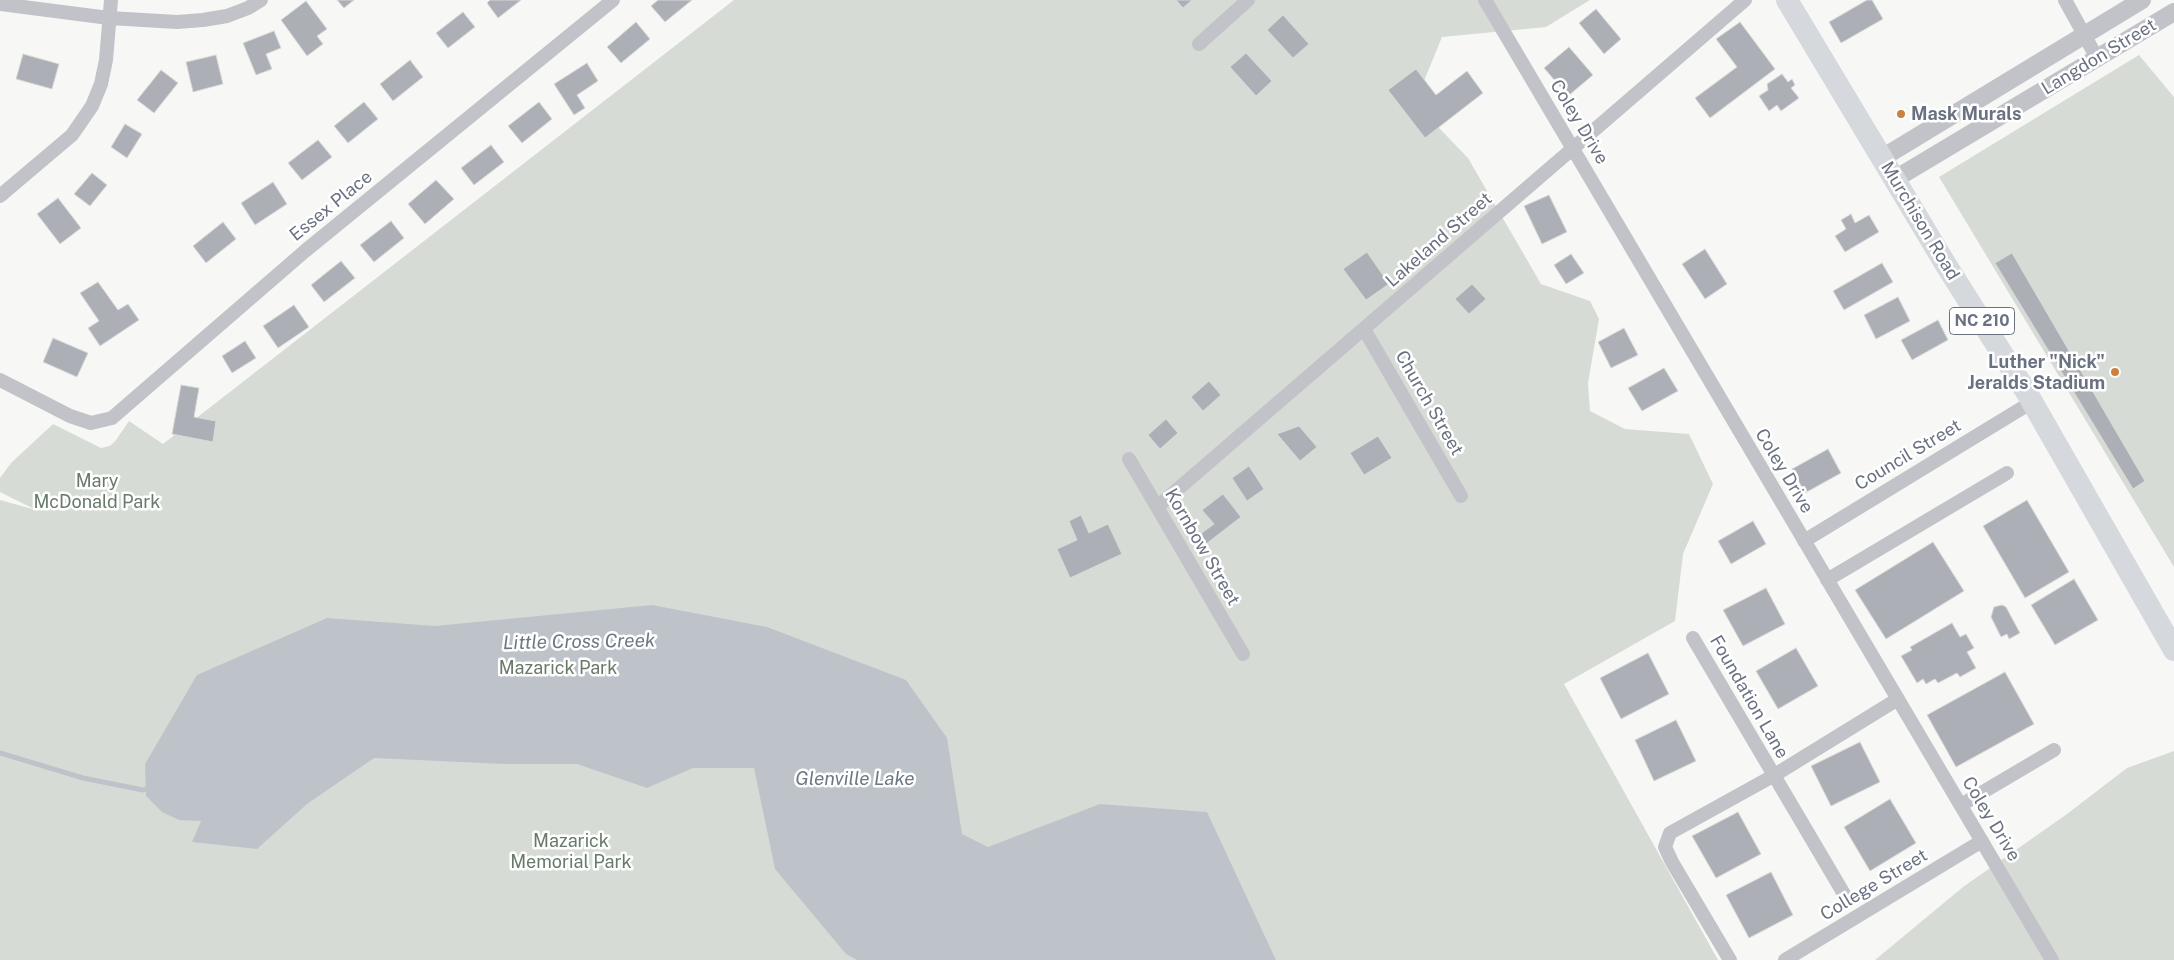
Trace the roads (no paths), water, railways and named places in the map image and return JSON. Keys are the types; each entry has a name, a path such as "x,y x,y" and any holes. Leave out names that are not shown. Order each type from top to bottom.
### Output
{"main road":[{"name":"Murchison Road","path":"1787,0 1894,179 2032,402 2173,647"}],"street":[{"path":"0,196 72,135 92,106 101,84 106,60 111,0"},
{"path":"0,4 109,18 177,22 227,16 248,8 261,0"},
{"name":"Essex Place","path":"0,380 70,416 91,423 112,418 312,245 613,0"},
{"path":"1199,44 1248,0"},
{"name":"Coley Drive","path":"1484,0 2052,960"},
{"name":"Lakeland Street","path":"1157,507 1745,0"},
{"path":"2065,0 2097,58"},
{"name":"Langdon Street","path":"1882,158 2142,0"},
{"name":"Langdon Street","path":"1894,179 2174,12"},
{"name":"Church Street","path":"1364,329 1461,496"},
{"name":"Council Street","path":"1804,541 2032,402"},
{"name":"Kornbow Street","path":"1129,459 1243,654"},
{"path":"1827,580 2007,473"},
{"name":"Foundation Lane","path":"1693,638 1844,894"},
{"name":"Foundation Lane","path":"1773,776 1898,699"},
{"path":"1960,805 2054,750"},
{"path":"1730,960 1665,847 1670,833 1773,776"},
{"name":"College Street","path":"1786,960 1982,841"}],"water":[{"name":"Glenville Lake","path":"652,605 767,627 906,680 947,738 962,834 988,847 1100,804 1207,812 1276,960 857,960 846,954 775,869 754,768 693,768 647,788 577,764 504,764 374,758 307,804 257,849 192,842 201,821 179,820 162,812 146,796 145,764 197,675 327,618 435,626"}],"waterway":[{"name":"Little Cross Creek","path":"0,753 83,778 143,790 152,787"}],"place":[{"name":"Mask Murals","path":"1901,114"},
{"name":"Luther \"Nick\" Jeralds Stadium","path":"2115,372"}],"park label":[{"name":"Mary McDonald Park","path":"97,491"},
{"name":"Mazarick Park","path":"558,668"},
{"name":"Mazarick Memorial Park","path":"571,851"}]}
